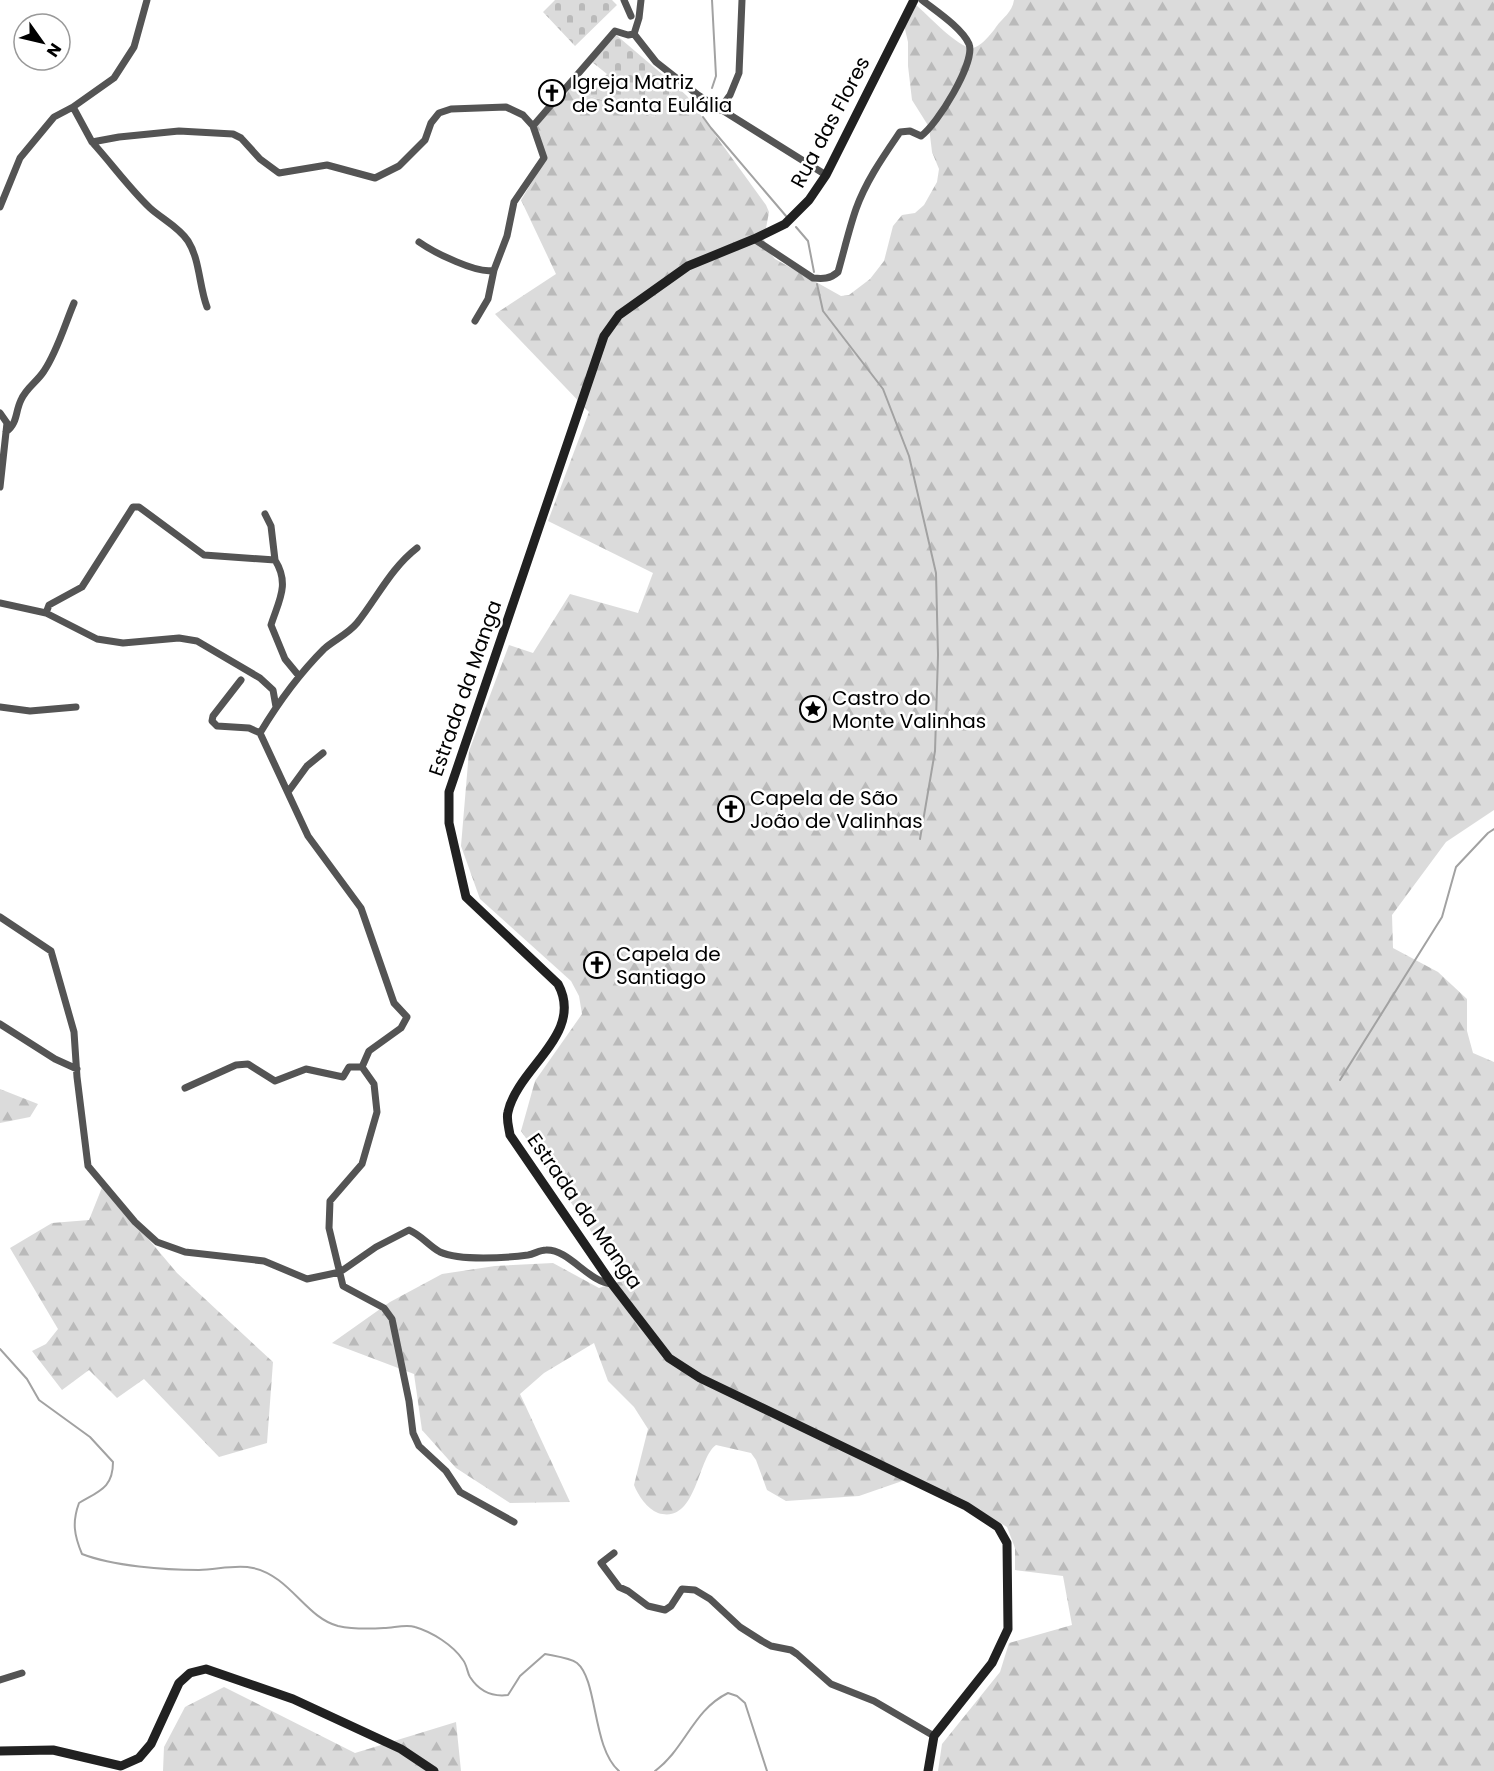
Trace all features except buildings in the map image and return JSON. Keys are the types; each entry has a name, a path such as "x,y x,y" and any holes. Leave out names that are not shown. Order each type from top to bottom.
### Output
{"street":[{"path":"0,207 20,158 54,117 73,107 114,78 134,46 147,0"},
{"path":"624,0 631,16"},
{"path":"634,34 641,0"},
{"path":"719,110 740,73 742,0"},
{"name":"Rua das Flores","path":"569,438 604,336 619,315 688,266 785,224 809,200 826,175 914,0"},
{"path":"754,239 813,278 832,278 838,272 856,209 879,163 900,132 910,131 921,136 928,131 951,96 971,56 968,42 951,24 922,0"},
{"path":"533,126 615,31 628,35 634,34"},
{"path":"634,34 656,62 719,110 826,175"},
{"path":"73,107 92,142 149,207 178,229 188,240 207,307"},
{"path":"92,142 179,131 233,134 241,138 260,159 279,173 327,165 375,178 399,166 425,140 431,123 439,113 451,109 506,107 522,115 533,126 544,158 514,202 507,236 494,270 488,299 475,321"},
{"path":"418,242 478,270 488,272 494,270"},
{"path":"6,432 13,427 24,394 44,371 74,303"},
{"path":"0,413 7,423 0,487"},
{"name":"Estrada da Manga","path":"569,438 449,792 449,823 466,897 558,984 564,996 561,1030 514,1095 507,1114 510,1135 612,1284 669,1358 700,1378 966,1506 998,1527 1008,1544 1008,1629 992,1664 933,1736"},
{"path":"46,612 49,605 82,587 133,507 139,507 204,555 275,560"},
{"path":"266,514 271,526 275,560 282,572 283,591 271,624 285,659 299,676"},
{"path":"260,733 299,676 326,648 355,625 402,560 417,548"},
{"path":"0,603 46,612 97,639 123,643 179,638 197,641 260,678 273,690 276,707"},
{"path":"241,680 213,716 212,721 218,726 249,728 260,733 308,836 361,908 394,1003 407,1017 401,1028 369,1051 362,1066"},
{"path":"0,707 30,711 76,707"},
{"path":"288,792 308,766 323,753"},
{"path":"0,917 51,951 74,1032 88,1166 135,1222 157,1242 185,1252 264,1261 308,1279 340,1272 376,1247 409,1230 439,1251 461,1256 530,1255 547,1250 560,1254 596,1279 612,1284"},
{"path":"0,1024 55,1059 77,1069"},
{"path":"185,1088 236,1065 248,1064 275,1081 306,1069 344,1077 349,1067 362,1066"},
{"path":"362,1066 374,1084 377,1112 362,1164 330,1201 329,1228 343,1286 384,1308 392,1319 409,1401 413,1433 419,1446 446,1471 460,1492 514,1522"},
{"path":"614,1553 601,1563 619,1587 648,1606 665,1610 671,1606 682,1589 695,1590 710,1599 750,1634 771,1646 791,1650 797,1654 831,1684 874,1701 933,1736 928,1771"},
{"path":"0,1751 53,1750 121,1766 139,1758 152,1744 179,1683 190,1672 206,1669 293,1699 400,1749 434,1771"},
{"path":"0,1680 22,1673"}],"green space":[{"path":"555,0 612,0 617,5 575,46 543,12"},
{"path":"1014,0 1494,0 1494,810 1446,842 1392,915 1393,948 1438,972 1467,999 1467,1031 1473,1053 1494,1062 1494,1771 938,1771 942,1744 1000,1672 1009,1643 1072,1625 1063,1576 1015,1570 1015,1548 1007,1527 960,1499 908,1479 859,1496 786,1501 767,1490 756,1460 751,1453 716,1445 710,1452 688,1500 681,1509 671,1514 658,1513 643,1501 634,1485 648,1429 634,1407 608,1381 594,1343 544,1373 520,1394 570,1502 510,1503 456,1468 422,1430 414,1374 332,1343 390,1302 442,1274 495,1266 553,1263 599,1288 625,1280 521,1131 535,1081 582,1014 579,996 571,981 480,899 461,846 469,751 509,645 533,653 570,594 638,613 653,573 548,521 589,412 495,314 556,274 521,200 546,159 536,128 572,85 587,95 654,117 676,86 687,96 766,205 769,212 764,239 767,249 775,259 841,296 849,295 870,279 884,261 893,226 902,215 915,213 924,205 937,182 939,169 932,152 929,127 912,100 908,42 904,25 916,5 959,43 972,48 986,40 1007,15"},
{"path":"615,34 676,86 654,117 587,95 607,74 592,62"},
{"path":"0,1089 38,1104 30,1117 0,1123"},
{"path":"103,1185 177,1273 273,1362 267,1443 219,1457 144,1379 117,1398 89,1370 62,1390 32,1351 46,1344 58,1329 10,1248 52,1223 89,1220"},
{"path":"224,1687 355,1753 456,1722 461,1771 163,1771 164,1747 185,1707"}],"waterway":[{"path":"712,0 716,76 712,88"},
{"path":"703,117 786,216"},
{"path":"796,227 808,241 814,272"},
{"path":"817,284 823,311 883,389 909,456 936,573 938,655 935,751 920,839"},
{"path":"1340,1080 1442,917 1456,867 1494,829"},
{"path":"0,1349 27,1379 39,1400 90,1437 113,1462 110,1478 104,1488 79,1503 75,1516 75,1528 82,1554 108,1562 155,1568 199,1570 246,1567 266,1572 327,1622 349,1628 367,1629 411,1626 435,1636 459,1654 477,1686 491,1694 508,1695 520,1676 545,1654 570,1660 577,1663 584,1672 604,1747 610,1760 619,1771"},
{"path":"655,1771 674,1752 706,1709 728,1693 737,1696 745,1703 767,1771"}],"place":[{"name":"Igreja Matriz de Santa Eulália","path":"552,93"},
{"name":"Castro do Monte Valinhas","path":"813,709"},
{"name":"Capela de São João de Valinhas","path":"731,809"},
{"name":"Capela de Santiago","path":"597,965"}]}
